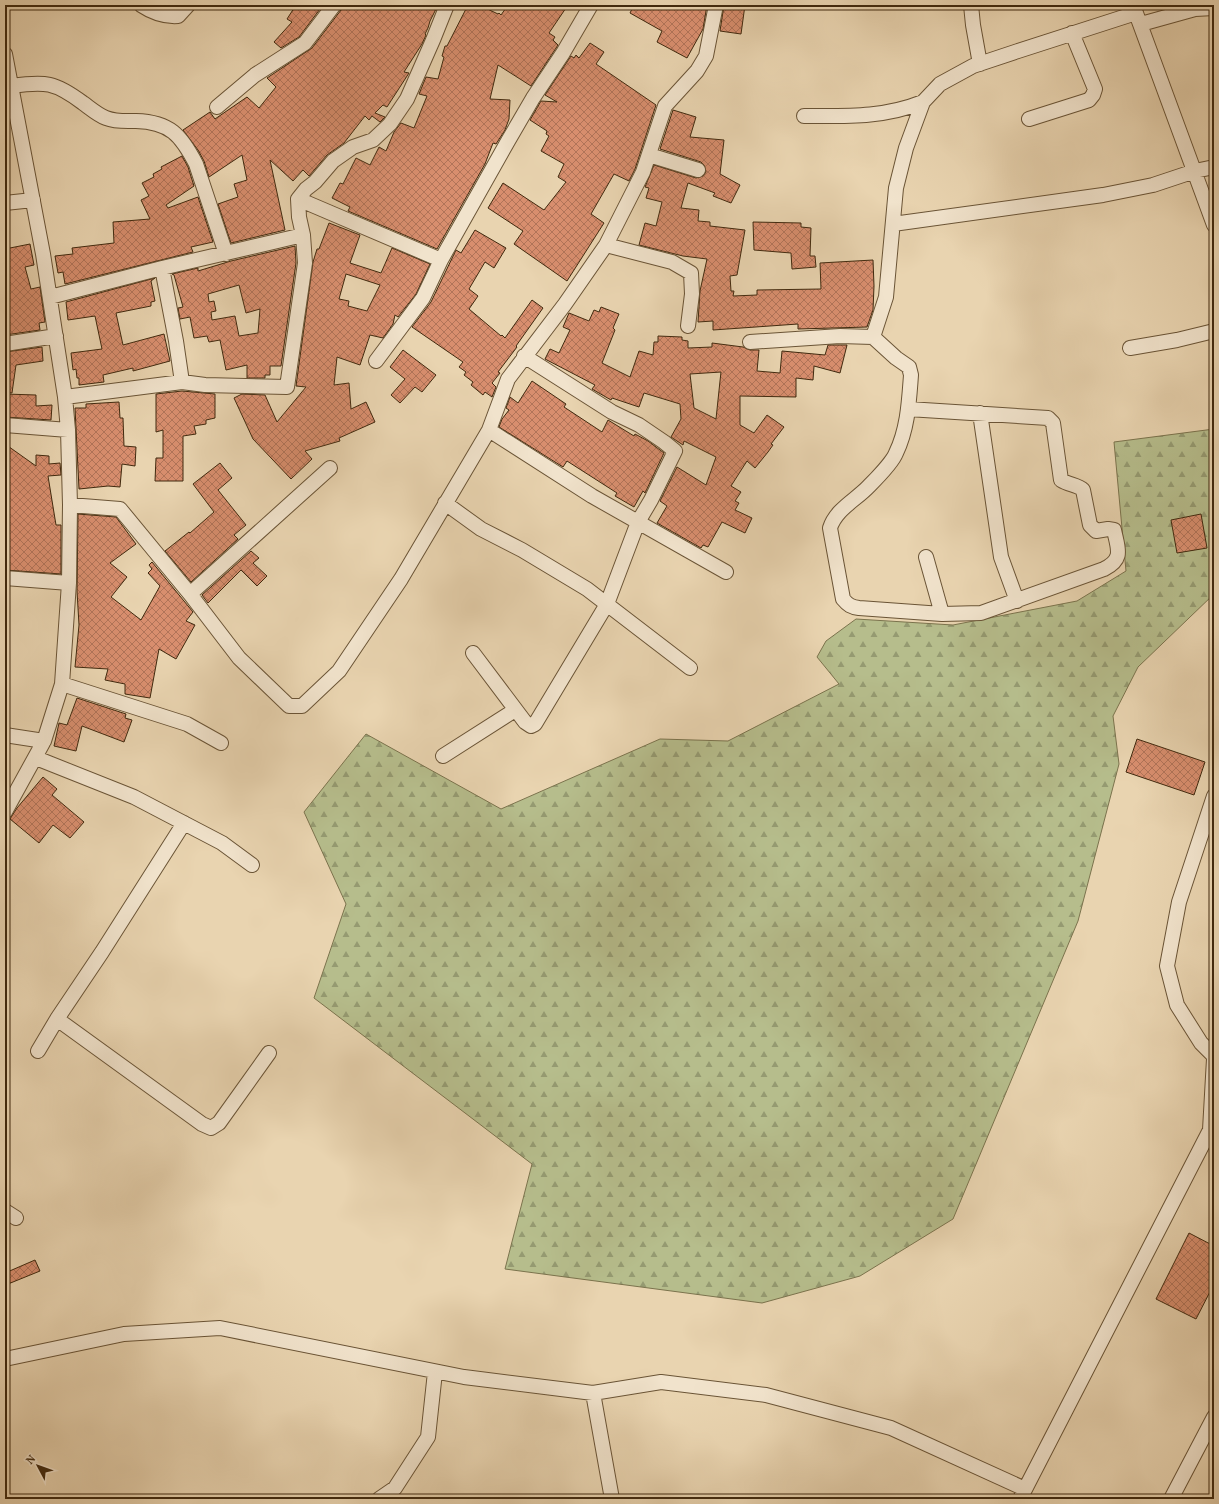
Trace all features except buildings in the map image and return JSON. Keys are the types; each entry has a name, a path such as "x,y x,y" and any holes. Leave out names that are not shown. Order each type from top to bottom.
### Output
{"street":[{"path":"141,5 151,12 168,16 178,16 188,5"},
{"path":"217,107 256,75 305,43 334,5"},
{"path":"65,397 182,382 205,385 286,387 305,263 298,199 306,188 316,182 333,161 353,147 373,140 390,124 407,99 433,40 446,5"},
{"path":"376,361 423,298 441,260 533,98 563,53 591,5"},
{"path":"70,505 120,510 190,594 238,658 289,706 302,706 339,671 401,579 489,430 508,379 565,304 606,245 643,172 650,155 665,106 698,71 706,56 716,5"},
{"path":"971,5 980,64"},
{"path":"873,337 886,297 896,188 906,148 923,102 940,84 980,64 1072,33 1137,14 1214,8"},
{"path":"1137,14 1214,225"},
{"path":"1029,119 1089,100 1093,95 1095,89 1072,33"},
{"path":"5,54 43,254 65,397 68,430 70,505 69,583 62,684 44,741 5,812"},
{"path":"12,86 38,83 52,85 69,92 104,118 116,121 147,121 158,123 172,131 182,142 196,164 226,254"},
{"path":"804,116 872,115 906,109 923,102"},
{"path":"650,155 698,170"},
{"path":"893,224 1103,195 1153,185 1195,171 1214,167"},
{"path":"298,199 441,260"},
{"path":"5,203 33,200"},
{"path":"50,297 162,268 303,235"},
{"path":"606,245 672,262 691,273 692,294 688,326"},
{"path":"162,268 182,382"},
{"path":"1130,348 1177,340 1214,331"},
{"path":"5,344 56,336"},
{"path":"750,342 840,336 873,337 896,358 909,367 911,374 906,424 896,454 869,486 832,520 830,528 843,599 846,604 859,608 942,614 981,613 1104,569 1113,565 1117,560 1119,552 1114,530 1108,529 1096,531 1090,525 1083,490 1080,487 1067,484 1061,480 1053,423 1048,418 908,409"},
{"path":"473,653 525,722 530,726 535,724 607,604 638,522 651,500 674,450 639,425 612,412 524,356"},
{"path":"980,413 1000,557 1017,601"},
{"path":"5,425 68,430"},
{"path":"489,430 592,496 726,572"},
{"path":"190,594 330,468"},
{"path":"445,503 481,529 522,550 587,589 690,668"},
{"path":"926,557 942,614"},
{"path":"5,578 69,583"},
{"path":"62,684 187,724 221,743"},
{"path":"443,756 515,710"},
{"path":"5,735 44,741"},
{"path":"36,758 134,797 222,843 252,865"},
{"path":"5,1359 124,1334 220,1328 435,1372 593,1393 661,1382 766,1395 891,1428 1023,1494 1210,1130 1214,1057 1202,1043 1177,1005 1167,966 1179,902 1214,796"},
{"path":"38,1052 57,1019 102,952 184,823"},
{"path":"57,1019 202,1124 211,1128 219,1123 268,1053"},
{"path":"378,1499 395,1488 428,1437 435,1372"},
{"path":"593,1393 612,1499"},
{"path":"1172,1499 1214,1417"}],"green space":[{"path":"1214,429 1214,594 1138,667 1113,716 1119,764 1078,921 953,1219 860,1276 762,1303 505,1269 532,1164 314,998 346,904 304,812 366,734 501,809 660,739 728,741 839,684 817,657 826,641 856,619 953,625 1077,601 1126,571 1114,442"}]}
